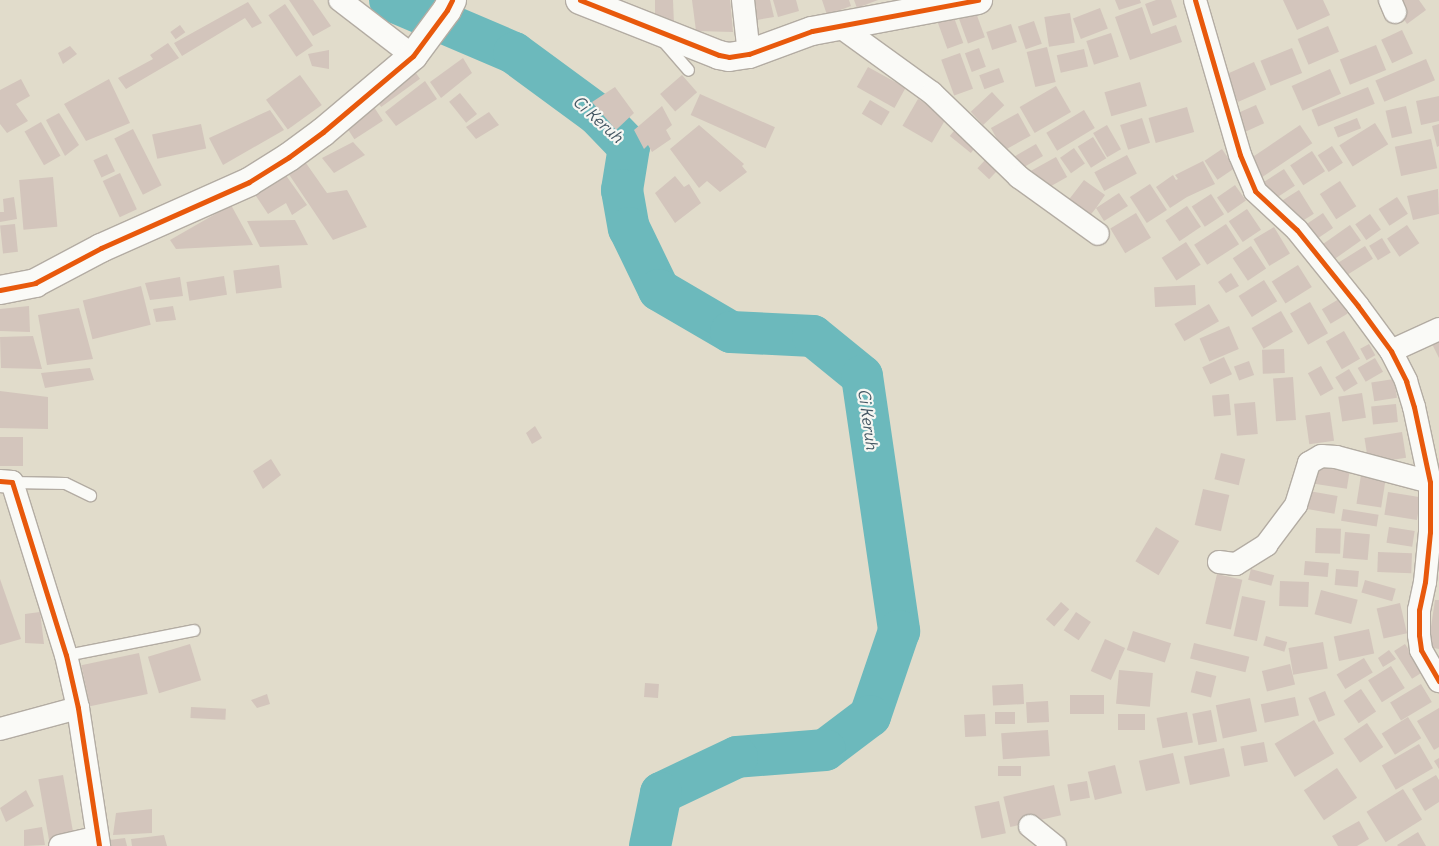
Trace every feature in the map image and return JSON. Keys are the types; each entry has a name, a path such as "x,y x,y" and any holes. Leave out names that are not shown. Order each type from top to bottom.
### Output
{"street":[{"path":"340,0 418,48"},
{"path":"580,0 719,55 729,57 749,54 812,30 978,0"},
{"path":"743,0 749,54"},
{"path":"1195,0 1240,155 1255,191 1297,230 1358,306 1391,351 1430,428 1430,482 1434,530 1432,583 1419,610 1419,635 1421,650 1433,662 1439,681"},
{"path":"0,290 35,283 101,248 249,182 289,157 323,132 418,48 449,5"},
{"path":"838,25 932,93 1019,178 1098,234"},
{"path":"1391,351 1439,328"},
{"path":"1219,562 1236,564 1266,545 1296,505 1309,463 1321,456 1336,457 1430,482"},
{"path":"6,482 66,655 78,708 97,842 60,846"},
{"path":"0,729 78,708"},
{"path":"1030,826 1055,846"}],"lane":[{"path":"654,29 688,70"},
{"path":"6,482 66,484 90,495"},
{"path":"66,655 194,630"}],"building":[{"path":"289,0 313,0 331,26 313,36"},
{"path":"655,0 673,0 674,25 655,20"},
{"path":"692,0 730,0 733,32 696,31"},
{"path":"752,0 770,0 774,17 757,20"},
{"path":"773,0 796,0 799,11 778,17"},
{"path":"822,0 849,0 851,6 827,15"},
{"path":"854,0 878,0 857,8"},
{"path":"1115,0 1140,0 1141,3 1119,10"},
{"path":"1156,0 1171,0 1177,17 1153,26 1145,4"},
{"path":"1283,0 1323,0 1330,15 1297,30"},
{"path":"1393,0 1419,0 1426,10 1407,24"},
{"path":"248,2 262,23 252,28 245,18 182,56 174,43"},
{"path":"285,4 313,45 296,57 268,15"},
{"path":"1142,7 1151,34 1176,25 1182,42 1130,60 1115,17"},
{"path":"1100,8 1108,29 1081,39 1073,18"},
{"path":"975,10 985,37 968,43 958,16"},
{"path":"952,12 963,43 947,49 936,18"},
{"path":"1070,13 1075,43 1049,47 1044,17"},
{"path":"1034,21 1042,44 1026,49 1018,27"},
{"path":"1011,24 1017,42 992,50 986,32"},
{"path":"180,25 185,32 176,39 170,32"},
{"path":"1328,26 1339,52 1309,65 1298,39"},
{"path":"1402,30 1413,54 1392,63 1381,40"},
{"path":"1111,33 1119,57 1094,65 1086,41"},
{"path":"168,43 179,58 126,89 118,78 153,59 150,55"},
{"path":"1376,45 1386,70 1350,85 1340,60"},
{"path":"70,46 77,54 63,64 58,53"},
{"path":"1047,47 1056,82 1035,87 1027,52"},
{"path":"979,48 986,67 972,72 965,53"},
{"path":"1292,48 1302,73 1271,86 1260,61"},
{"path":"1084,49 1088,67 1061,73 1057,55"},
{"path":"329,50 329,69 312,66 308,54"},
{"path":"960,53 973,89 954,96 941,60"},
{"path":"463,58 472,73 441,98 430,82"},
{"path":"1426,59 1435,80 1384,102 1375,80"},
{"path":"1254,62 1266,89 1238,102 1226,75"},
{"path":"410,65 420,79 381,107 371,93"},
{"path":"868,67 906,88 894,108 857,87"},
{"path":"999,68 1004,82 984,89 979,75"},
{"path":"1330,69 1341,94 1303,111 1292,86"},
{"path":"300,75 322,105 288,130 266,100"},
{"path":"682,75 697,92 675,111 660,94"},
{"path":"21,79 30,96 16,104 28,121 7,133 0,124 0,90"},
{"path":"109,79 130,123 86,141 64,104"},
{"path":"425,81 437,99 396,126 385,112"},
{"path":"1140,82 1147,106 1111,116 1104,92"},
{"path":"1056,86 1071,112 1035,133 1020,107"},
{"path":"615,87 634,113 616,130 592,102"},
{"path":"1368,87 1375,104 1318,127 1311,110"},
{"path":"992,92 1004,105 983,125 971,112"},
{"path":"460,93 477,114 466,123 449,102"},
{"path":"700,94 775,127 766,148 691,115"},
{"path":"1439,96 1439,121 1421,125 1416,101"},
{"path":"918,99 947,116 932,143 902,126"},
{"path":"870,100 890,112 881,126 862,114"},
{"path":"372,104 383,121 354,139 343,123"},
{"path":"1256,105 1264,123 1243,133 1235,114"},
{"path":"662,106 672,125 666,130 671,139 652,152 648,145 644,149 634,130"},
{"path":"1406,106 1412,133 1392,138 1386,111"},
{"path":"1187,107 1194,132 1156,143 1149,118"},
{"path":"270,110 284,130 223,165 209,138"},
{"path":"1084,110 1095,128 1057,151 1046,133"},
{"path":"489,112 499,125 476,139 466,127"},
{"path":"59,113 79,145 65,156 46,120"},
{"path":"1018,113 1031,136 1003,151 991,128"},
{"path":"1142,118 1150,143 1128,150 1120,125"},
{"path":"1357,118 1361,128 1338,138 1334,127"},
{"path":"41,122 60,156 44,165 25,132"},
{"path":"1375,123 1388,144 1353,166 1339,145"},
{"path":"201,124 206,148 157,159 152,134"},
{"path":"1439,124 1439,146 1437,147 1432,126"},
{"path":"699,125 744,164 742,166 747,172 720,192 707,181 699,188 670,149"},
{"path":"1107,125 1121,149 1107,157 1093,133"},
{"path":"1300,125 1312,143 1257,181 1244,162"},
{"path":"958,126 979,143 971,153 950,136"},
{"path":"133,129 162,185 143,195 114,139"},
{"path":"1093,137 1106,158 1091,168 1078,147"},
{"path":"1431,139 1437,168 1401,176 1395,147"},
{"path":"353,142 365,155 334,173 322,158"},
{"path":"1036,144 1043,156 1014,173 1007,160"},
{"path":"1332,146 1343,163 1329,172 1318,155"},
{"path":"1074,148 1085,164 1071,173 1060,158"},
{"path":"1222,149 1235,168 1217,180 1205,161"},
{"path":"1312,151 1325,171 1303,185 1290,165"},
{"path":"107,154 115,171 101,178 93,160"},
{"path":"1127,155 1137,174 1104,191 1094,172"},
{"path":"301,156 327,193 347,190 367,227 333,240 284,167"},
{"path":"1056,157 1067,177 1040,192 1029,172"},
{"path":"987,158 999,169 989,179 977,168"},
{"path":"1203,161 1215,184 1187,197 1170,208 1156,187 1173,175 1176,180 1178,179 1175,175"},
{"path":"1284,169 1295,186 1272,200 1261,184"},
{"path":"120,173 137,209 120,217 103,181"},
{"path":"285,174 307,205 292,215 286,203 268,214 254,193"},
{"path":"675,176 684,187 689,184 701,203 675,223 655,193"},
{"path":"53,177 57,227 23,230 19,180"},
{"path":"1084,180 1105,195 1088,218 1067,202"},
{"path":"1340,181 1356,206 1336,219 1320,194"},
{"path":"1150,184 1167,210 1147,223 1130,197"},
{"path":"1235,185 1246,201 1228,213 1217,198"},
{"path":"1438,189 1439,214 1413,220 1407,196"},
{"path":"1299,190 1314,214 1295,225 1280,202"},
{"path":"1119,193 1128,206 1104,221 1096,208"},
{"path":"1211,194 1224,214 1205,227 1192,207"},
{"path":"14,197 17,219 0,222 0,212 4,212 3,199"},
{"path":"1397,197 1408,214 1389,226 1379,209"},
{"path":"231,205 253,245 176,249 170,240"},
{"path":"1187,206 1201,227 1179,241 1165,221"},
{"path":"1247,209 1261,230 1243,242 1229,221"},
{"path":"1136,213 1151,238 1125,253 1110,228"},
{"path":"1323,213 1333,228 1312,242 1302,227"},
{"path":"1370,214 1381,230 1366,240 1355,224"},
{"path":"295,220 308,245 260,247 247,221"},
{"path":"15,224 18,252 3,253 0,226"},
{"path":"1226,224 1239,244 1207,265 1194,245"},
{"path":"1350,225 1361,241 1331,261 1321,246"},
{"path":"1407,225 1419,243 1399,257 1387,238"},
{"path":"1274,227 1290,254 1269,266 1253,239"},
{"path":"1382,238 1391,253 1378,260 1369,246"},
{"path":"1186,242 1201,265 1176,280 1162,258"},
{"path":"1251,246 1266,268 1248,281 1233,258"},
{"path":"1365,246 1373,259 1344,277 1336,264"},
{"path":"279,265 282,288 236,293 233,271"},
{"path":"1298,265 1312,287 1285,303 1272,281"},
{"path":"1231,273 1239,286 1226,293 1218,282"},
{"path":"224,276 227,295 189,301 186,282"},
{"path":"180,277 183,296 150,300 145,283"},
{"path":"1264,280 1277,301 1252,317 1239,296"},
{"path":"1195,285 1196,305 1155,307 1154,287"},
{"path":"141,286 151,325 92,339 83,301"},
{"path":"1339,299 1348,314 1331,324 1322,309"},
{"path":"1310,302 1328,333 1308,345 1290,314"},
{"path":"1209,304 1219,321 1184,341 1174,324"},
{"path":"29,306 30,332 0,331 0,309"},
{"path":"173,306 176,320 156,322 153,309"},
{"path":"79,308 93,359 47,365 38,315"},
{"path":"1281,311 1293,332 1264,349 1252,328"},
{"path":"1229,326 1239,349 1209,362 1200,339"},
{"path":"1344,331 1360,359 1342,369 1326,342"},
{"path":"33,336 42,369 1,368 0,337"},
{"path":"1439,340 1439,358 1432,344"},
{"path":"1369,344 1375,355 1367,360 1360,349"},
{"path":"1284,349 1285,373 1263,374 1262,350"},
{"path":"1224,357 1232,374 1210,384 1202,367"},
{"path":"1375,358 1383,372 1366,382 1358,368"},
{"path":"1249,361 1254,375 1239,381 1234,366"},
{"path":"1321,366 1334,389 1320,396 1308,373"},
{"path":"90,368 94,380 45,388 41,373"},
{"path":"1349,369 1358,384 1344,392 1335,377"},
{"path":"1293,377 1296,420 1276,421 1273,378"},
{"path":"1394,379 1397,398 1374,401 1371,383"},
{"path":"0,391 48,397 48,429 0,428"},
{"path":"1362,393 1366,418 1342,421 1338,397"},
{"path":"1229,394 1231,415 1214,416 1212,395"},
{"path":"1255,402 1258,434 1237,436 1234,404"},
{"path":"1396,404 1398,422 1373,425 1371,407"},
{"path":"1330,412 1334,441 1309,444 1305,415"},
{"path":"535,426 542,438 532,444 526,433"},
{"path":"1402,432 1406,458 1369,464 1364,438"},
{"path":"0,437 23,437 23,466 0,466"},
{"path":"1221,453 1245,459 1239,485 1214,479"},
{"path":"271,459 281,475 263,489 253,471"},
{"path":"1318,460 1351,465 1347,489 1314,484"},
{"path":"1361,475 1386,479 1381,508 1356,504"},
{"path":"1203,489 1229,495 1221,531 1195,525"},
{"path":"1309,491 1338,496 1334,514 1306,509"},
{"path":"1388,492 1421,497 1417,520 1384,515"},
{"path":"1343,509 1379,515 1377,526 1341,521"},
{"path":"1156,527 1179,541 1159,575 1135,561"},
{"path":"1389,527 1415,531 1412,547 1386,543"},
{"path":"1316,528 1341,529 1340,554 1315,553"},
{"path":"1345,532 1370,534 1368,560 1343,558"},
{"path":"1378,552 1412,553 1411,573 1377,572"},
{"path":"1305,561 1329,563 1328,577 1304,575"},
{"path":"1251,569 1274,575 1271,586 1248,580"},
{"path":"1336,569 1359,571 1358,587 1335,585"},
{"path":"1217,574 1242,580 1231,630 1206,624"},
{"path":"0,579 21,639 0,645"},
{"path":"1365,580 1396,589 1392,601 1361,592"},
{"path":"1280,581 1309,582 1308,607 1279,606"},
{"path":"1321,590 1358,600 1351,624 1315,614"},
{"path":"1242,596 1265,601 1257,641 1233,636"},
{"path":"1435,600 1439,600 1439,649 1428,647"},
{"path":"1061,602 1069,609 1054,627 1046,619"},
{"path":"1400,603 1407,633 1384,639 1377,608"},
{"path":"40,612 44,644 25,643 25,614"},
{"path":"1076,612 1091,622 1079,640 1064,630"},
{"path":"1369,629 1374,653 1339,661 1334,636"},
{"path":"1133,631 1171,643 1165,662 1127,650"},
{"path":"1266,636 1287,642 1284,652 1263,646"},
{"path":"1105,639 1125,648 1111,680 1091,671"},
{"path":"1323,642 1328,669 1293,675 1289,648"},
{"path":"1194,643 1249,657 1245,672 1190,659"},
{"path":"190,644 201,680 159,693 148,657"},
{"path":"1405,644 1423,672 1412,679 1394,651"},
{"path":"1389,650 1396,659 1383,667 1378,658"},
{"path":"139,653 148,694 90,706 81,665"},
{"path":"1364,658 1373,673 1345,689 1337,674"},
{"path":"1290,664 1295,684 1267,691 1262,671"},
{"path":"1391,666 1405,688 1382,702 1368,680"},
{"path":"1119,670 1153,673 1150,707 1116,704"},
{"path":"1196,671 1216,676 1211,697 1191,692"},
{"path":"645,683 659,684 658,698 644,697"},
{"path":"1023,684 1024,704 993,706 992,686"},
{"path":"1421,684 1432,702 1401,721 1390,703"},
{"path":"1361,689 1376,711 1359,723 1344,701"},
{"path":"1325,691 1335,715 1319,722 1308,698"},
{"path":"267,694 270,704 257,708 251,700"},
{"path":"1070,695 1104,695 1104,714 1070,714"},
{"path":"1295,697 1299,716 1265,723 1261,704"},
{"path":"1250,698 1257,731 1223,739 1216,705"},
{"path":"1048,701 1049,722 1027,723 1026,702"},
{"path":"191,707 226,709 225,720 190,718"},
{"path":"1439,708 1439,747 1434,750 1417,721"},
{"path":"1211,710 1217,741 1198,745 1192,714"},
{"path":"995,712 1015,712 1015,724 995,724"},
{"path":"1187,712 1193,742 1162,748 1157,718"},
{"path":"985,714 986,736 965,737 964,715"},
{"path":"1118,714 1145,714 1145,730 1118,730"},
{"path":"1408,717 1421,738 1395,755 1382,733"},
{"path":"1314,720 1334,753 1295,777 1275,744"},
{"path":"1367,723 1383,747 1360,763 1344,739"},
{"path":"1048,730 1050,756 1003,759 1001,733"},
{"path":"1264,742 1268,762 1244,766 1240,747"},
{"path":"1419,744 1433,768 1396,790 1382,766"},
{"path":"1224,748 1230,776 1190,785 1184,757"},
{"path":"1173,753 1180,783 1146,791 1139,761"},
{"path":"1439,758 1439,769 1434,761"},
{"path":"1115,765 1122,793 1095,800 1088,772"},
{"path":"998,766 1021,766 1021,776 998,776"},
{"path":"1337,768 1357,798 1324,820 1304,790"},
{"path":"63,775 74,837 49,841 38,779"},
{"path":"1436,775 1439,780 1439,802 1425,811 1412,789"},
{"path":"1087,781 1090,798 1070,801 1067,784"},
{"path":"1054,785 1061,815 1010,827 1003,797"},
{"path":"1403,789 1422,820 1386,842 1367,812"},
{"path":"26,790 34,806 6,822 0,808"},
{"path":"999,801 1006,833 981,838 975,806"},
{"path":"152,809 152,833 113,835 116,813"},
{"path":"1359,821 1369,839 1357,846 1338,846 1332,836"},
{"path":"42,827 45,845 24,846 24,830"},
{"path":"1418,832 1426,846 1397,845"},
{"path":"164,835 167,846 132,846 131,839"},
{"path":"125,838 127,846 103,846 102,841"}],"waterway":[{"name":"Ci Keruh","path":"390,0 514,53 597,114 629,147 622,190 629,228 659,290 731,332 813,336 862,376 899,631 870,716 825,750 737,757 661,793 650,846"}],"cycle path":[{"path":"0,290 35,283 101,248 249,182 289,157 323,132 413,56 447,10 452,0"},
{"path":"580,0 719,55 729,57 749,54 812,31 978,0"},
{"path":"1195,0 1240,155 1255,191 1297,230 1358,306 1391,351 1406,381 1414,407 1430,482 1430,532 1425,582 1419,610 1419,635 1421,650 1439,681"},
{"path":"0,481 12,482 66,655 78,708 99,846"}]}
